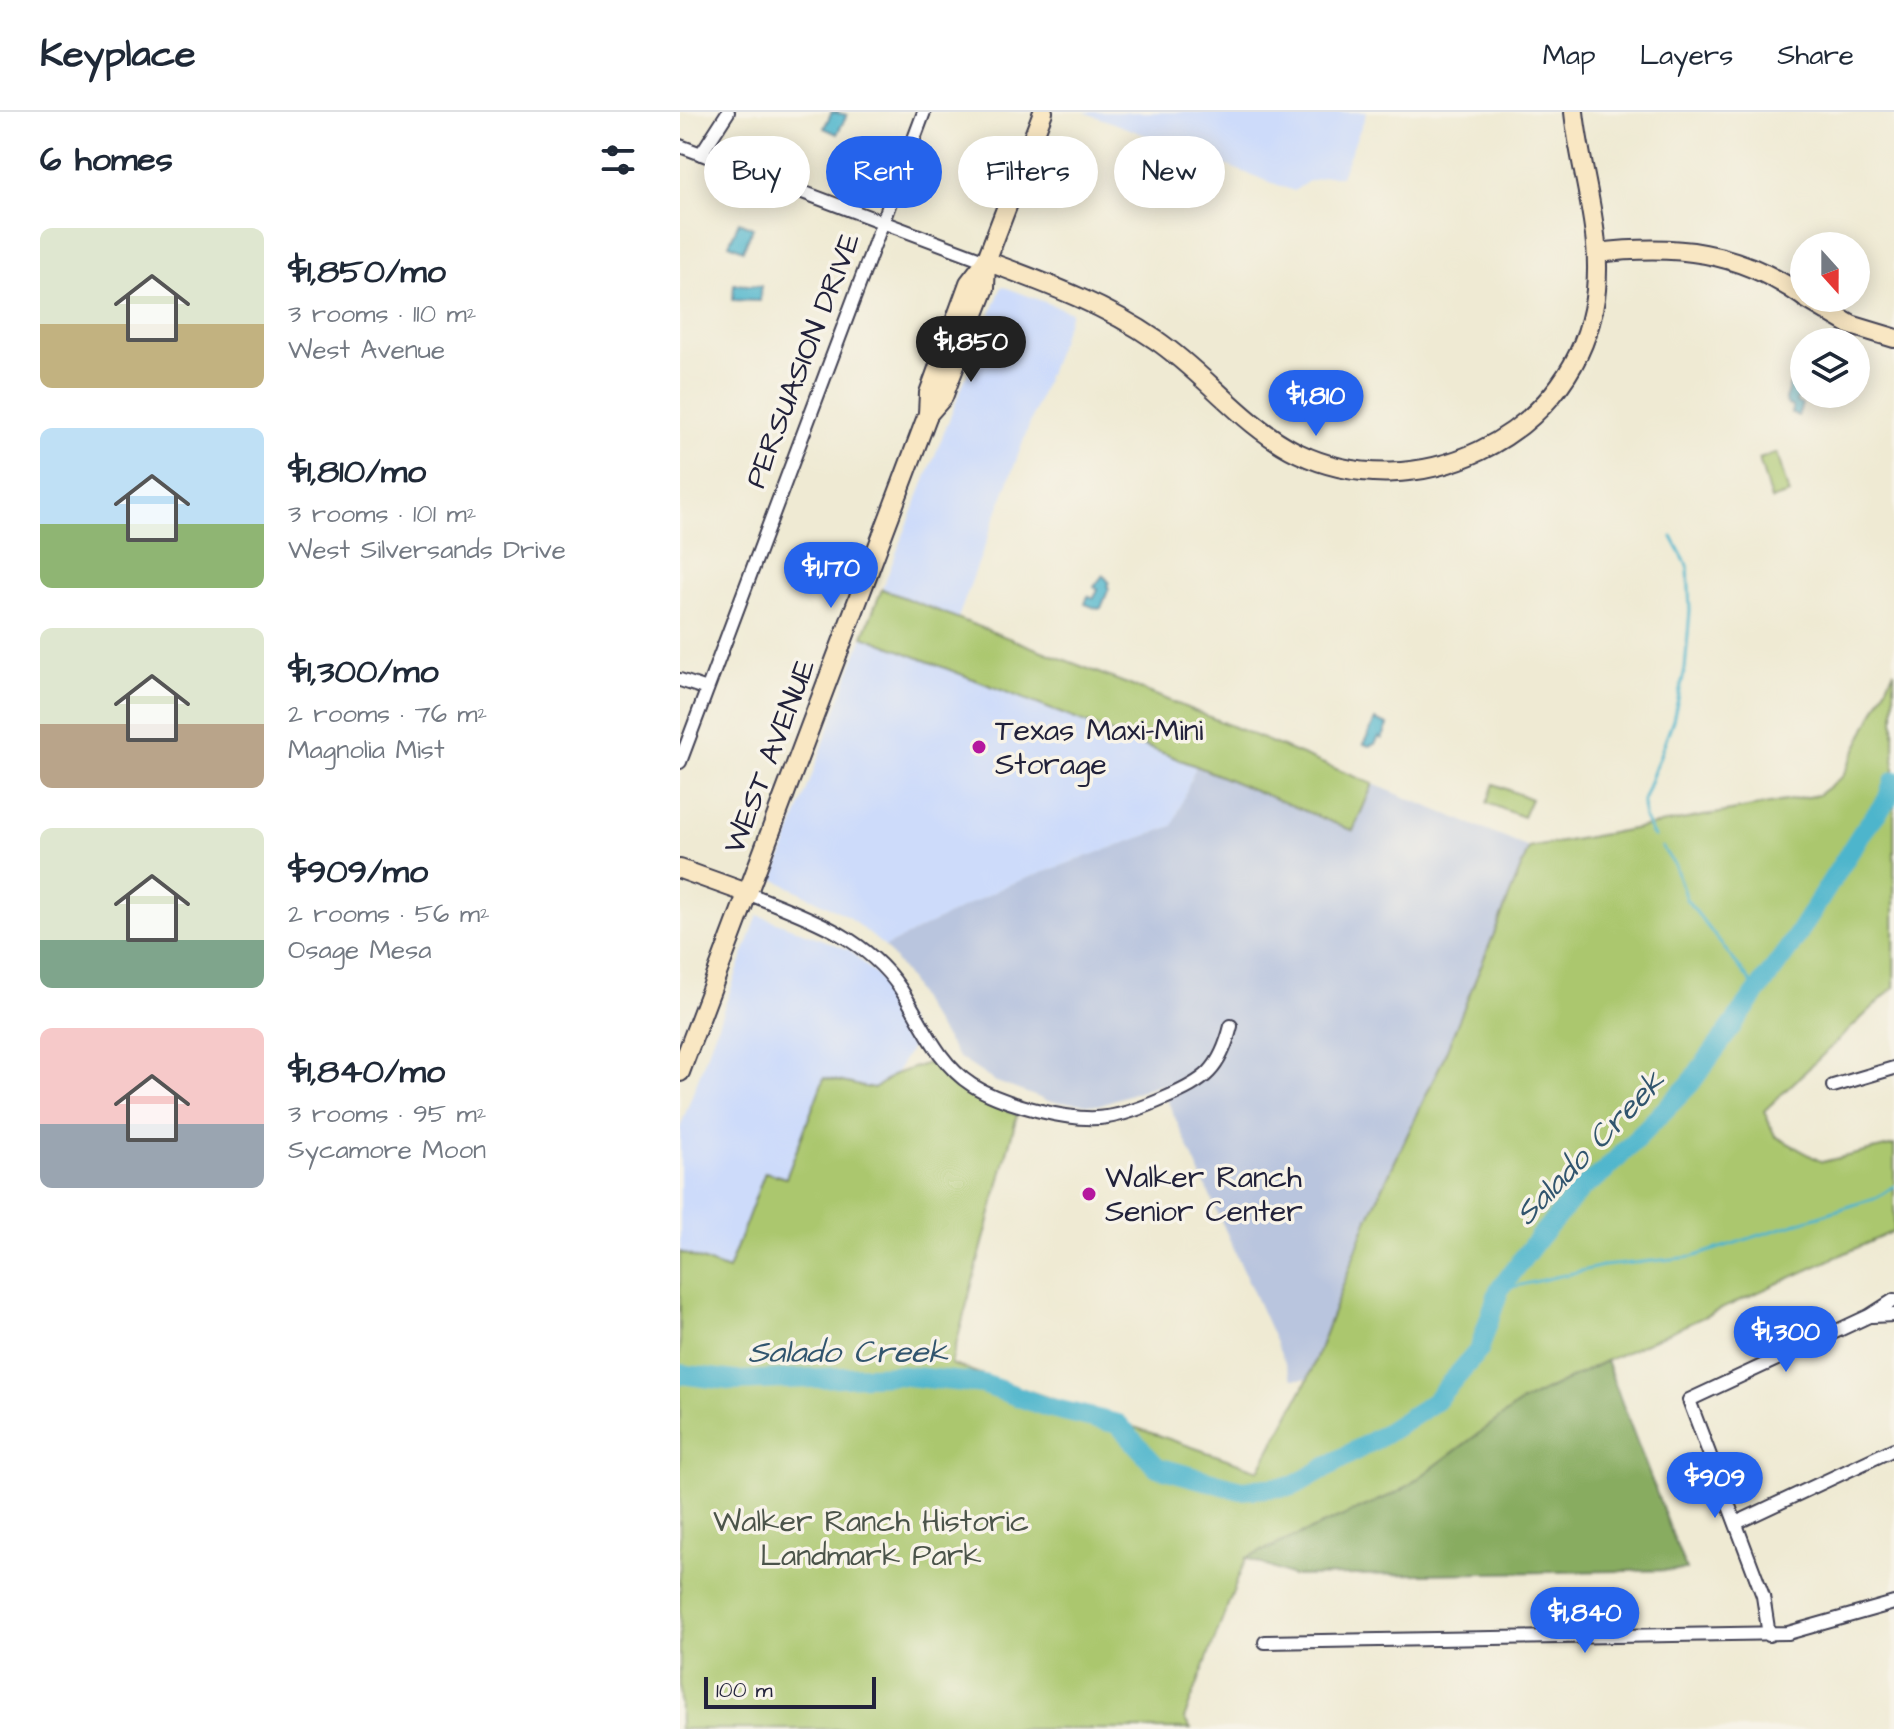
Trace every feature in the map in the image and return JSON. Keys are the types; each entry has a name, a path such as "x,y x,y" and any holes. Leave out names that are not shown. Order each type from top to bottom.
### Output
{"street":[{"path":"701,154 728,112"},
{"name":"PERSUASION DRIVE","path":"680,762 924,112"},
{"name":"WEST AVENUE","path":"680,1072 928,414 943,397 985,288 986,261 1043,112"},
{"path":"680,146 1069,293 1112,313 1156,340 1279,443 1330,465 1384,473 1433,468 1470,457 1509,435 1542,406 1568,371 1587,331 1596,292 1597,253 1574,112"},
{"path":"1597,253 1665,248 1707,253 1759,270 1790,289"},
{"path":"1829,312 1851,325 1894,338"},
{"path":"680,680 707,689"},
{"path":"680,869 835,929 885,969 959,1076 974,1087 1011,1102 1085,1117 1105,1118 1141,1109 1197,1084 1225,1049 1231,1026"},
{"path":"1833,1086 1894,1068"},
{"path":"1769,1635 1763,1596 1689,1400 1869,1316 1894,1300"},
{"path":"1869,1316 1894,1315"},
{"path":"1736,1523 1894,1449"},
{"path":"1265,1642 1769,1635 1803,1630 1894,1603"}],"shaded area":[{"path":"1084,112 1367,112 1341,176 1325,176 1307,182 1294,191 1225,165 1225,136 1148,136"},
{"path":"1002,286 1071,312 958,618 882,589"},
{"path":"863,636 1196,766 1173,826 1008,885 885,947 846,915 774,879"},
{"path":"1196,766 1353,831 1373,784 1529,848 1443,1059 1367,1221 1308,1379 1292,1379 1160,1084 1098,1105 1048,1101 994,1081 958,1057 885,947 1008,885 1173,826"},
{"path":"758,915 850,950 885,984 917,1038 895,1074 874,1089 823,1078 786,1178 765,1172 728,1270 680,1252 680,1128"}],"green space":[{"path":"1777,453 1789,494 1771,500 1759,459"},
{"path":"882,589 1153,694 1373,784 1353,831 863,636"},
{"name":"Walker Ranch Historic Landmark Park","path":"1894,671 1894,987 1764,1111 1775,1136 1822,1162 1894,1145 1894,1231 1520,1403 1401,1491 1246,1558 1184,1719 1191,1729 680,1729 680,1252 728,1270 765,1172 786,1178 824,1078 874,1089 895,1074 934,1061 973,1092 1017,1115 951,1364 1259,1470 1308,1379 1367,1221 1443,1059 1529,848 1818,795 1843,776"},
{"path":"1494,784 1531,799 1523,817 1487,803"},
{"path":"1606,1361 1686,1570 1292,1576 1246,1558 1401,1491 1520,1403"}],"water":[{"path":"832,112 847,115 837,134 824,128"},
{"path":"739,222 753,228 743,250 729,244"},
{"path":"734,284 761,286 760,301 733,300"},
{"path":"1790,384 1790,406 1785,399"},
{"path":"1793,408 1801,408 1798,416 1791,413"},
{"path":"1103,575 1109,582 1109,588 1098,609 1085,604 1088,596 1094,598 1098,589 1094,587"},
{"path":"1375,720 1388,725 1382,739 1379,737 1375,744 1369,746 1364,744"}],"waterway":[{"path":"1654,837 1644,818 1643,801 1673,720 1685,669 1690,611 1688,567 1672,537"},
{"name":"Salado Creek","path":"680,1374 735,1381 896,1375 983,1384 1047,1407 1118,1424 1157,1467 1241,1490 1293,1486 1434,1402 1479,1350 1499,1290 1539,1237 1583,1187 1604,1172 1690,1084 1791,945 1863,831 1887,800 1894,781"},
{"path":"1662,847 1675,866 1686,899 1757,990"},
{"path":"1499,1290 1603,1266 1692,1257 1878,1197 1894,1186"}],"place":[{"name":"Texas Maxi-Mini Storage","path":"979,747"},
{"name":"Walker Ranch Senior Center","path":"1089,1194"}]}
